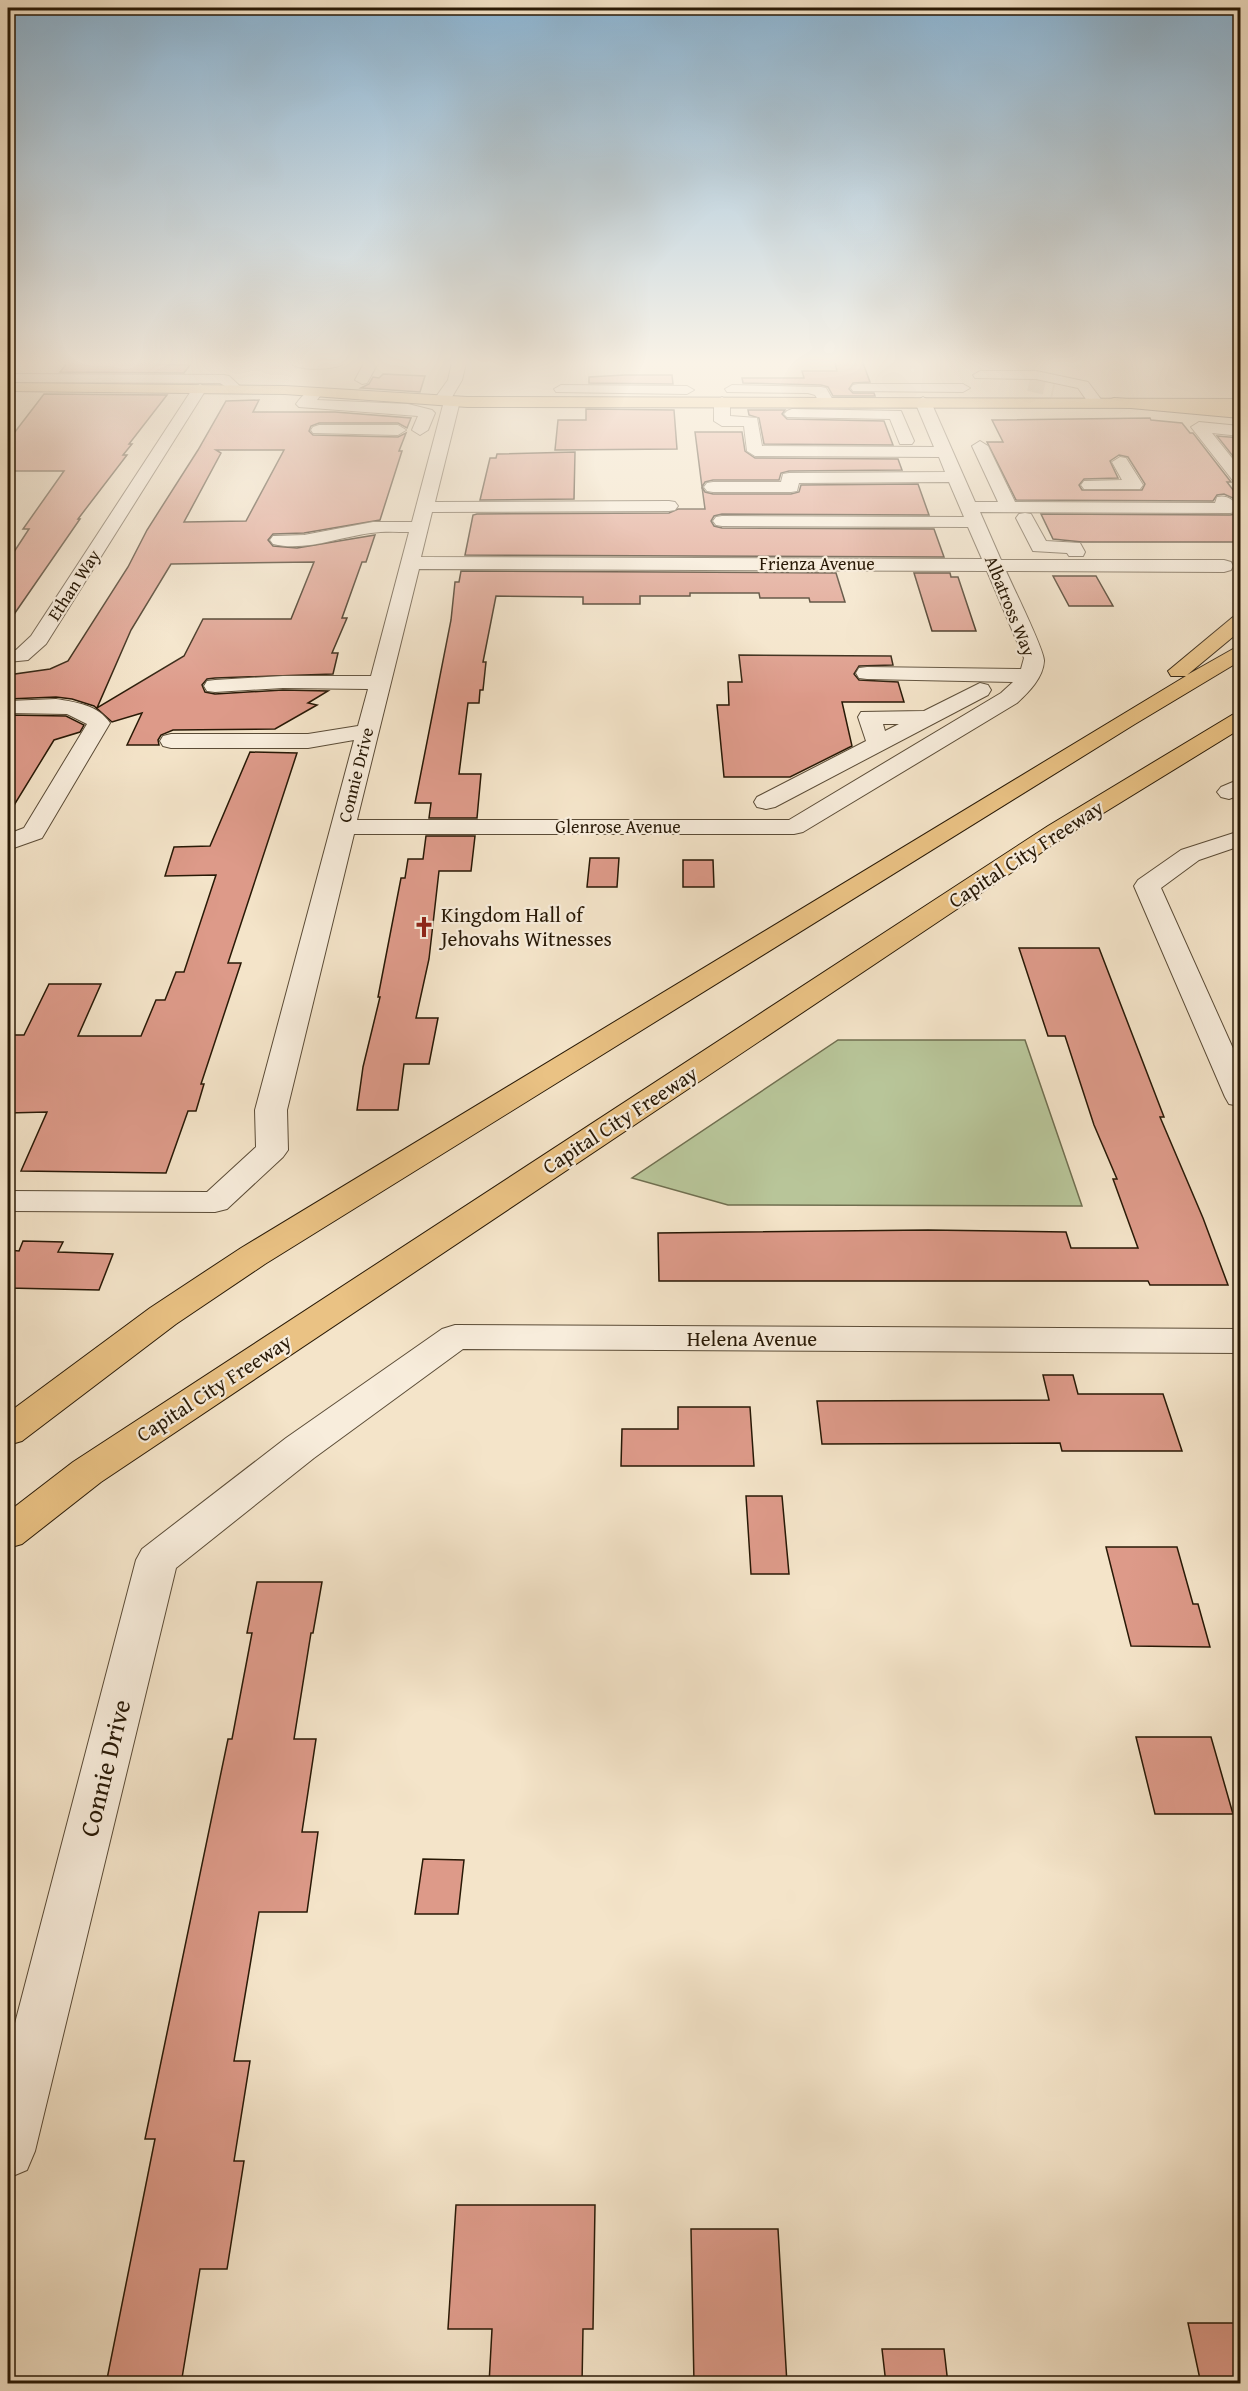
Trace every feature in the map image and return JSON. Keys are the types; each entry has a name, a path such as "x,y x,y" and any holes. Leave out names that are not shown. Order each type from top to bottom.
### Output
{"main road":[{"path":"1126,719 1240,621"},
{"path":"8,1416 253,1256 1126,719 1240,653"},
{"name":"Capital City Freeway","path":"8,1533 87,1472 1028,851 1240,720"},
{"path":"8,1432 163,1316"}],"street":[{"name":"Ethan Way","path":"14,656 39,640 145,475"},
{"name":"Connie Drive","path":"8,1201 215,1202 272,1150 271,1110 422,517 430,475"},
{"path":"989,475 998,485 1009,507"},
{"path":"1078,485 1134,485 1128,475"},
{"path":"712,487 791,487 789,478 956,477"},
{"name":"Albatross Way","path":"879,776 1009,698 1024,683 1034,658 956,477"},
{"path":"998,485 1021,485"},
{"path":"722,521 944,523 972,514 1009,507 1230,508 1220,493 1240,486"},
{"path":"279,540 304,540 422,517 669,506"},
{"path":"1024,518 1040,547 1073,547 1082,565"},
{"name":"Frienza Avenue","path":"410,563 1082,565 1224,563"},
{"path":"867,673 1024,683"},
{"path":"215,686 283,682 380,683"},
{"path":"936,690 980,690 1024,683"},
{"path":"766,802 980,690"},
{"path":"8,707 68,707 94,718 99,723 33,833 22,848 10,854 8,859"},
{"path":"878,743 869,717 928,717"},
{"path":"907,728 936,742"},
{"path":"171,741 308,741 368,731"},
{"path":"819,774 853,791"},
{"name":"Glenrose Avenue","path":"343,827 794,827 879,776"},
{"path":"1240,786 1229,792 1240,792"},
{"path":"8,843 33,833"},
{"path":"1240,838 1190,855 1147,886 1240,1097"},
{"name":"Helena Avenue","path":"300,1448 455,1337 1240,1341"},
{"name":"Connie Drive","path":"8,2151 157,1560 300,1448"}],"green space":[{"path":"838,1040 1025,1040 1082,1206 728,1205 632,1178"}],"building":[{"path":"61,475 112,475 78,519 80,519 8,623 8,561 29,529 23,529"},
{"path":"182,475 209,475 184,522 246,521 271,475 394,475 380,520 304,533 273,534 268,540 273,546 297,548 375,535 366,562 362,562 342,618 347,618 332,653 338,653 333,674 215,678 207,679 202,685 205,692 215,694 283,690 328,691 308,703 317,705 275,729 173,730 161,735 158,740 159,745 127,745 142,713 112,722 94,706 72,699 56,697 8,699 8,675 50,669 68,661 128,567 147,530","holes":["314,562 291,619 203,619 184,656 97,708 131,630 171,564"]},
{"path":"486,475 575,475 574,499 480,500"},
{"path":"700,475 781,475 779,480 713,480 705,482 702,487"},
{"path":"1003,475 1116,475 1118,478 1084,479 1079,485 1082,490 1142,490 1145,484 1139,475 1225,475 1231,482 1227,482 1240,499 1240,506 1233,498 1224,494 1217,495 1213,501 1016,500"},
{"path":"918,484 929,515 722,514 714,516 711,521 714,526 722,528 934,529 944,557 465,555 473,515 477,514 669,513 678,509 705,509 702,487 705,492 713,494 791,494 799,492 801,485"},
{"path":"1240,510 1240,542 1082,542 1053,539 1041,514 1230,515"},
{"path":"461,571 836,573 845,602 810,602 809,598 760,598 759,593 640,596 640,604 583,604 583,597 496,596 483,662 486,662 483,690 480,690 479,703 468,703 459,774 481,774 477,818 429,818 431,803 415,803 451,620 455,582 459,582"},
{"path":"914,573 950,573 951,577 958,577 976,631 932,631"},
{"path":"1053,576 1096,576 1113,606 1069,606"},
{"path":"739,655 891,656 893,665 859,666 854,674 859,680 898,682 904,702 842,702 852,746 790,777 724,777 717,705 729,705 728,682 742,682"},
{"path":"8,715 66,716 84,725 80,732 54,740 8,815"},
{"path":"250,752 297,753 228,963 241,963 201,1084 204,1084 196,1111 188,1111 166,1173 21,1171 47,1112 8,1113 8,1035 24,1035 49,984 101,984 78,1036 141,1036 156,1000 165,1000 176,972 184,972 216,875 165,876 174,847 210,846"},
{"path":"426,836 475,836 471,871 439,871 429,959 416,1018 438,1018 429,1064 404,1064 398,1110 357,1110 363,1067 380,997 378,997 401,878 405,878 408,859 423,859"},
{"path":"590,858 619,858 617,887 587,887"},
{"path":"683,860 713,860 714,887 683,887"},
{"path":"1019,948 1099,948 1164,1117 1160,1117 1203,1218 1228,1285 1150,1285 1148,1281 659,1281 658,1233 928,1230 1066,1232 1071,1248 1138,1248 1113,1179 1117,1179 1094,1125 1065,1036 1048,1036"},
{"path":"23,1241 63,1242 58,1252 113,1254 99,1290 8,1288 8,1250 19,1251"},
{"path":"1043,1375 1073,1375 1078,1394 1163,1394 1182,1451 1062,1451 1060,1443 822,1444 817,1401 1049,1400"},
{"path":"678,1407 750,1407 754,1466 621,1466 622,1429 678,1429"},
{"path":"746,1496 782,1496 789,1574 751,1574"},
{"path":"1106,1547 1177,1547 1193,1604 1198,1604 1210,1647 1131,1646"},
{"path":"257,1582 322,1582 313,1633 311,1633 294,1739 316,1739 302,1832 318,1832 307,1912 259,1912 234,2061 250,2061 234,2161 244,2161 227,2269 200,2269 181,2384 106,2384 155,2139 145,2139 228,1739 232,1739 252,1633 247,1633"},
{"path":"1136,1737 1211,1737 1233,1814 1155,1814"},
{"path":"423,1859 464,1860 458,1914 415,1914"},
{"path":"456,2205 595,2205 593,2329 583,2329 582,2384 489,2384 492,2329 448,2329"},
{"path":"691,2229 778,2229 787,2384 694,2384"},
{"path":"1188,2323 1240,2323 1240,2384 1201,2384"},
{"path":"882,2349 944,2349 948,2384 886,2384"}],"place":[{"name":"Kingdom Hall of Jehovahs Witnesses","path":"424,927"}]}
